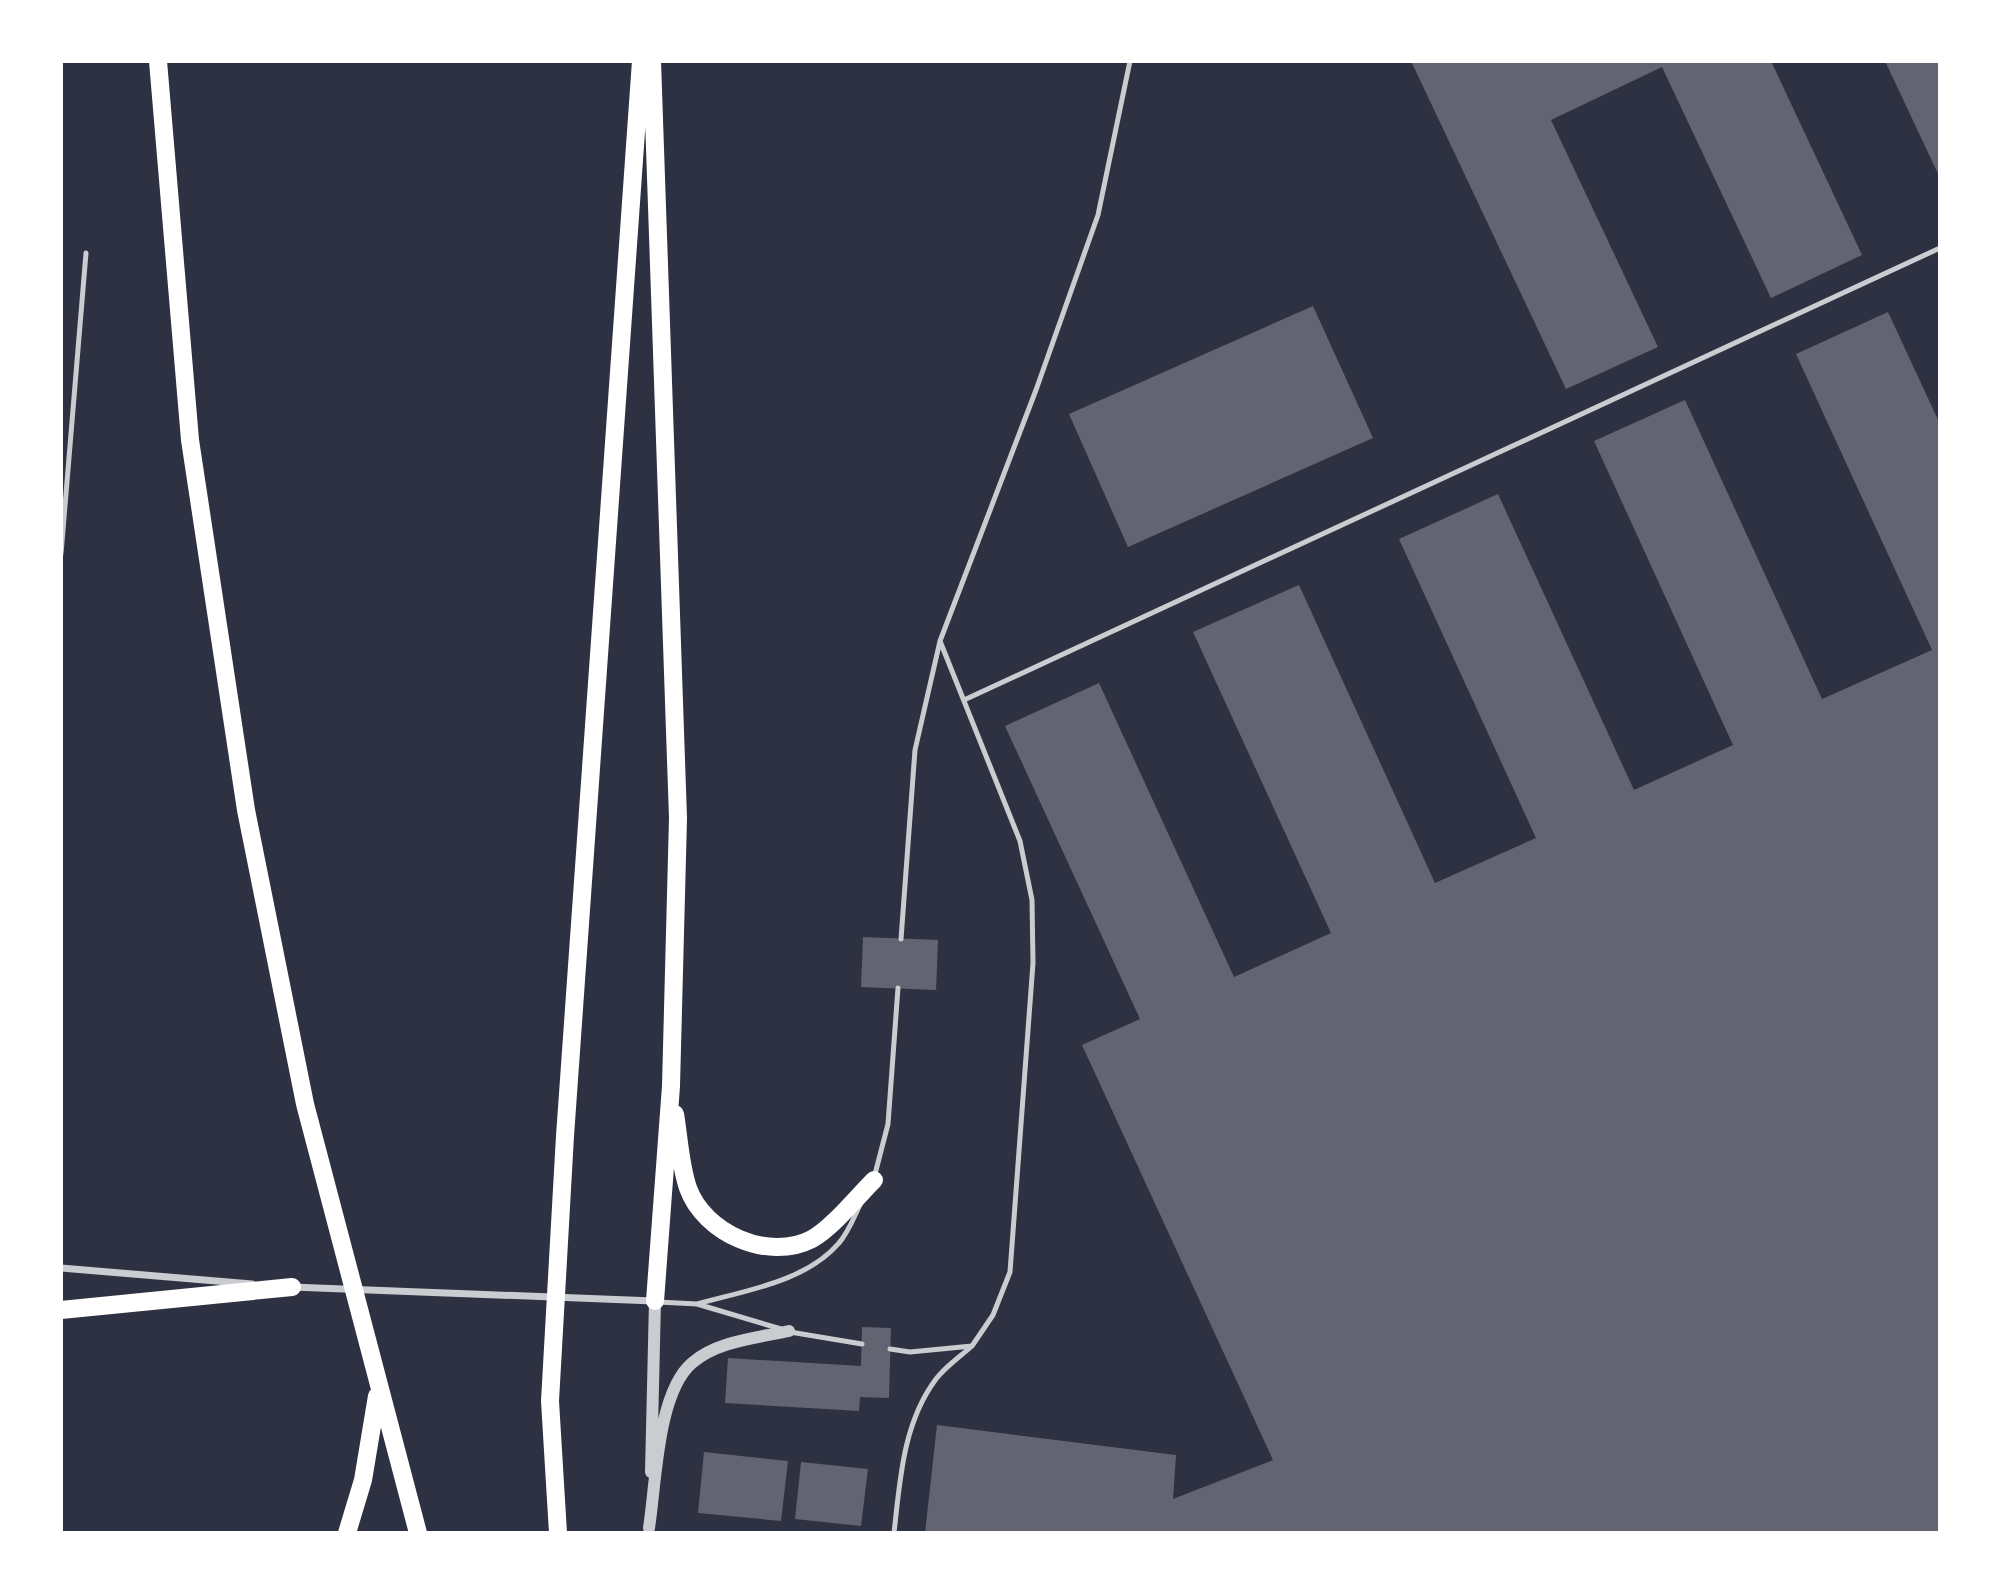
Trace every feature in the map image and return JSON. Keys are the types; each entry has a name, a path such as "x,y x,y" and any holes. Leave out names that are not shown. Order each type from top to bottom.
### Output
{"main road":[{"path":"158,61 190,440 246,810 305,1104 378,1391 418,1533"},
{"path":"558,1533 550,1401 565,1136 641,61"},
{"path":"652,61 678,818 671,1086 655,1301"},
{"path":"671,1086 687,1186 695,1204 722,1229 742,1240 778,1248 802,1244 816,1237 874,1180"},
{"path":"61,1310 292,1287"},
{"path":"347,1533 363,1480 378,1391"}],"street":[{"path":"61,1268 292,1287 655,1301 650,1530"},
{"path":"650,1530 666,1419 677,1379 692,1362 727,1345 789,1331"}],"lane":[{"path":"901,939 915,750 940,642 1037,390 1098,215 1130,61"},
{"path":"964,700 1940,248"},
{"path":"61,554 86,253"},
{"path":"894,1533 906,1442 916,1414 937,1378 972,1346 993,1315 1010,1272 1034,925 1020,841 940,642"},
{"path":"697,1304 769,1284 815,1263 839,1243 874,1180 888,1124 898,988"},
{"path":"655,1301 697,1304 789,1331 862,1344"},
{"path":"890,1349 910,1352 972,1346"}],"building":[{"path":"1411,61 1771,61 1862,255 1771,298 1662,67 1551,120 1658,347 1566,389"},
{"path":"1885,61 1940,61 1940,178"},
{"path":"1313,306 1373,438 1128,547 1069,414"},
{"path":"1888,312 1940,424 1940,1533 925,1533 937,1425 1176,1455 1173,1499 1273,1460 1082,1045 1140,1019 1005,726 1099,683 1234,977 1331,933 1193,632 1299,585 1435,883 1536,838 1399,539 1498,494 1634,790 1733,745 1594,441 1685,400 1822,699 1932,650 1796,354"},
{"path":"863,937 938,940 936,990 861,987"},
{"path":"862,1327 891,1328 889,1398 860,1397 859,1411 725,1403 728,1358 861,1366"},
{"path":"704,1452 788,1461 781,1521 698,1513"},
{"path":"801,1462 868,1469 861,1526 795,1519"}]}
